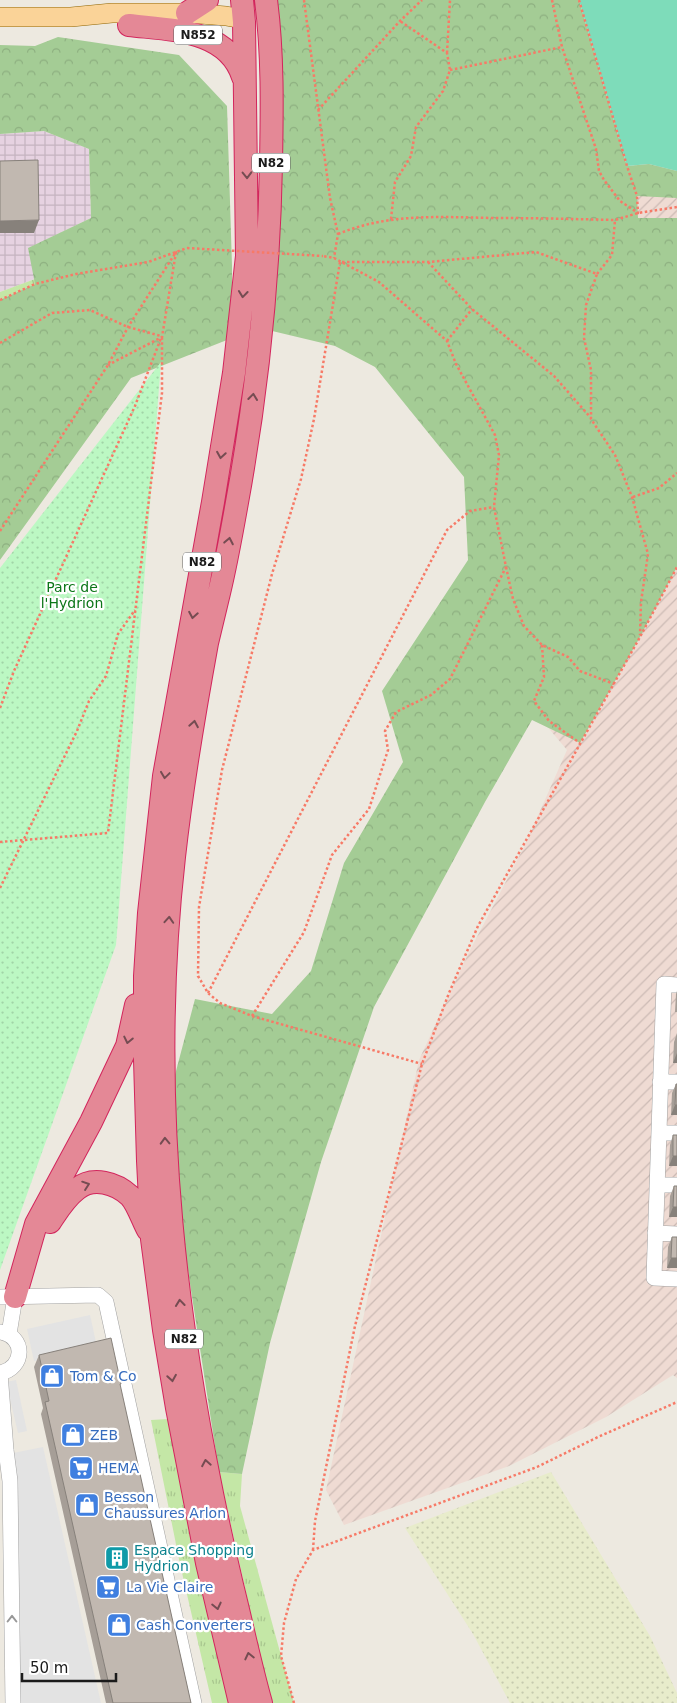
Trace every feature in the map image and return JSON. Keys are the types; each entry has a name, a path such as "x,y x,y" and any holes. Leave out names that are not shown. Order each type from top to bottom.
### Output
{"highway":[{"name":"N852","path":"187,13 207,0"},
{"path":"242,11 254,18 259,11 259,0"},
{"name":"N82","path":"261,1703 208,1476 182,1327 166,1157 163,1059 166,968 172,880 184,784 208,640 236,506 251,419 262,326 270,236 272,100 269,21 266,0"},
{"path":"242,11 256,36 260,142 264,190 260,267 262,326"},
{"name":"N82","path":"240,1703 206,1563 188,1470 166,1340 152,1239 145,1069 145,976 149,913 164,776 234,373 247,256 248,211 242,11"},
{"name":"N852","path":"129,25 191,33 216,42 232,56 240,69 244,82"},
{"path":"7,1297 36,1224 91,1122 127,1046 133,1013 145,976"},
{"path":"7,1297 31,1271 49,1222 63,1203 78,1188 98,1181 116,1185 131,1197 152,1239"}],"main road":[{"name":"N852","path":"0,17 72,17 112,13 187,13 237,18 242,11"},
{"name":"N852","path":"72,17 129,25 217,25 242,11"}],"lane":[{"path":"677,984 664,984 670,1032 660,1082 654,1278 677,1279"},
{"path":"660,1082 677,1082"},
{"path":"659,1133 677,1133"},
{"path":"657,1185 677,1186"},
{"path":"655,1233 677,1234"},
{"path":"13,1703 6,1644 5,1578 5,1516 10,1481 0,1373 11,1369 18,1360 19,1348 13,1338 4,1333 7,1297 98,1295 106,1302 194,1703"}],"path":[{"path":"304,0 330,198 338,234 334,258"},
{"path":"318,110 400,21 422,0"},
{"path":"391,219 395,182 411,156 416,127 443,91 450,70 447,53 450,0"},
{"path":"552,0 562,48 596,149 599,171 620,202 638,213"},
{"path":"579,0 637,196 638,213"},
{"path":"400,21 447,53"},
{"path":"450,70 562,48"},
{"path":"338,234 356,227 391,219 424,216 615,220 638,213 677,207"},
{"path":"591,419 591,370 584,338 586,304 597,274 612,256 615,220"},
{"path":"0,300 36,284 76,274 148,262 187,248 323,256 334,258 379,282 447,341 456,364 495,435 499,455 494,507 513,599 524,626 542,645 568,657 580,671 614,684"},
{"path":"0,531 108,365 128,327 176,252"},
{"path":"0,842 108,833 162,393 162,337 176,252"},
{"path":"340,262 428,262 536,252 597,274"},
{"path":"340,262 314,419 301,479 272,574 222,770 199,907 198,976 208,993 220,1003 252,1016 422,1064"},
{"path":"428,262 472,309 554,376 591,419 615,455 632,497 648,554 641,602 640,637"},
{"path":"447,341 472,309"},
{"path":"0,343 52,313 90,310 128,327 162,337"},
{"path":"108,365 162,337"},
{"path":"0,708 14,671 135,406 162,337"},
{"path":"632,497 659,488 677,473"},
{"path":"208,993 446,530 470,510 494,507"},
{"path":"252,1016 304,932 332,855 369,809 388,750 385,730 396,712 431,696 450,678 506,566"},
{"path":"294,1703 281,1656 284,1623 296,1579 313,1550 315,1521 354,1326 422,1064 448,993 478,926 614,684 677,567"},
{"path":"0,888 78,731 89,701 106,676 118,634 137,607"},
{"path":"542,645 544,677 534,701 548,721 580,743"},
{"path":"313,1550 537,1467 598,1437 677,1402"}],"shaded area":[{"path":"677,0 677,1378 673,1375 606,1417 509,1466 344,1525 326,1490 419,1060 468,954 525,845 567,750 523,698"},
{"path":"44,131 89,149 91,218 29,248 35,279 0,292 0,134"},
{"path":"90,1315 97,1347 34,1361 27,1329"},
{"path":"16,1380 27,1431 18,1433 6,1382"},
{"path":"43,1447 101,1703 16,1703 13,1453"}],"green space":[{"path":"274,0 579,0 627,166 649,164 677,171 677,198 637,196 638,218 677,218 677,567 580,743 532,720 485,802 374,1007 321,1162 270,1343 242,1474 219,1472 181,1225 171,1090 195,999 272,1014 311,971 344,863 403,762 382,691 468,560 464,477 375,367 335,346 268,330"},
{"path":"579,0 677,0 677,171 649,164 627,166"},
{"path":"58,37 179,55 227,106 232,266 232,338 131,378 0,560 0,300 35,284 28,248 91,218 89,149 44,131 0,134 0,45 35,46"},
{"path":"35,279 35,284 0,300 0,292"},
{"name":"Parc de l'Hydrion","path":"161,362 116,945 0,1270 0,568"},
{"path":"168,1419 230,1703 212,1703 180,1564 151,1420"},
{"path":"219,1472 242,1474 240,1506 294,1703 273,1703 262,1664"},
{"path":"551,1472 650,1636 677,1693 677,1703 510,1703 473,1634 405,1528"}],"building":[{"path":"38,160 39,220 0,221 0,161"},
{"path":"676,1084 677,1105 675,1105"},
{"path":"673,1135 677,1135 677,1156 673,1156"},
{"path":"674,1186 677,1186 677,1207 673,1207"},
{"path":"672,1237 677,1237 677,1258 671,1258"},
{"name":"Espace Shopping Hydrion","path":"111,1338 191,1703 113,1703 45,1402 49,1401 39,1355"}],"place":[{"name":"Tom & Co","path":"52,1376"},
{"name":"ZEB","path":"73,1435"},
{"name":"HEMA","path":"81,1468"},
{"name":"Besson Chaussures Arlon","path":"87,1505"},
{"name":"Espace Shopping Hydrion","path":"117,1558"},
{"name":"La Vie Claire","path":"108,1587"},
{"name":"Cash Converters","path":"119,1625"}]}
